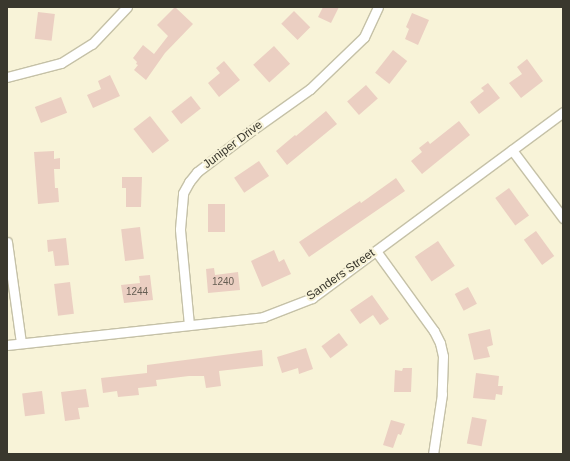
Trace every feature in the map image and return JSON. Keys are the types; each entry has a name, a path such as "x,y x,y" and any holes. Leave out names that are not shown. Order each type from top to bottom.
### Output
{"street":[{"path":"7,78 61,62 92,44 127,7"},
{"name":"Juniper Drive","path":"189,325 180,229 183,193 189,182 197,172 248,132 310,89 364,37 378,7"},
{"name":"Sanders Street","path":"7,345 263,317 312,298 563,112"},
{"path":"512,150 563,218"},
{"path":"7,242 21,343"},
{"path":"376,251 434,331 440,343 443,356 442,394 433,454"}],"building":[{"path":"175,7 193,24 165,53 146,80 134,70 138,65 133,58 143,45 154,54 168,36 157,25"},
{"path":"323,7 339,7 331,23 318,17"},
{"path":"294,11 310,27 298,40 281,24"},
{"path":"38,12 55,14 52,41 35,39"},
{"path":"412,13 429,20 418,45 405,39 409,29 406,27"},
{"path":"274,46 290,64 269,83 253,65"},
{"path":"393,50 407,61 389,84 375,73"},
{"path":"527,59 543,81 521,98 509,83 522,74 517,67"},
{"path":"224,61 240,80 219,97 208,83 220,73 216,68"},
{"path":"110,75 120,96 93,108 87,95 101,89 98,81"},
{"path":"488,83 500,98 479,114 470,102 484,91 481,88"},
{"path":"366,85 378,99 359,115 347,101"},
{"path":"191,96 201,109 181,124 171,111"},
{"path":"61,97 67,113 41,123 35,107"},
{"path":"326,111 337,124 287,165 276,151"},
{"path":"150,116 169,140 153,153 133,129"},
{"path":"459,121 470,135 422,174 411,161 422,152 419,148 428,141 430,144"},
{"path":"54,151 54,159 60,158 60,169 54,169 55,188 58,188 59,202 38,204 34,152"},
{"path":"259,161 269,176 244,193 234,178"},
{"path":"122,177 142,177 141,207 126,207 126,188 122,188"},
{"path":"396,178 405,191 309,257 299,242 360,201 361,203"},
{"path":"509,188 529,216 515,225 495,198"},
{"path":"208,204 225,204 225,232 208,232"},
{"path":"140,227 144,259 125,261 121,229"},
{"path":"536,231 554,256 542,265 524,240"},
{"path":"66,238 69,265 55,266 53,251 48,252 47,240"},
{"path":"438,241 455,266 432,282 415,257"},
{"path":"274,250 279,262 284,259 291,274 262,287 251,261"},
{"path":"214,268 215,275 238,272 240,290 208,293 206,269"},
{"path":"150,275 153,300 124,303 121,285 140,283 139,276"},
{"path":"70,282 74,314 58,316 54,284"},
{"path":"468,287 477,304 464,311 455,294"},
{"path":"372,295 389,319 380,325 373,315 360,324 350,310"},
{"path":"490,329 493,345 487,347 490,357 474,360 468,334"},
{"path":"339,333 348,345 330,358 321,346"},
{"path":"306,348 313,369 299,374 298,368 282,373 277,357"},
{"path":"262,350 263,366 219,371 221,386 206,388 204,376 189,376 156,380 157,386 138,388 139,395 118,397 117,391 103,393 101,378 147,373 147,365"},
{"path":"403,368 412,368 411,392 394,392 395,370 402,371"},
{"path":"476,373 499,376 498,386 503,386 502,395 496,394 495,400 473,398"},
{"path":"86,389 89,407 78,408 80,419 65,421 61,392"},
{"path":"42,391 45,414 25,416 22,393"},
{"path":"472,417 487,420 482,446 467,444"},
{"path":"391,420 405,424 401,435 398,434 393,448 383,445"}]}
